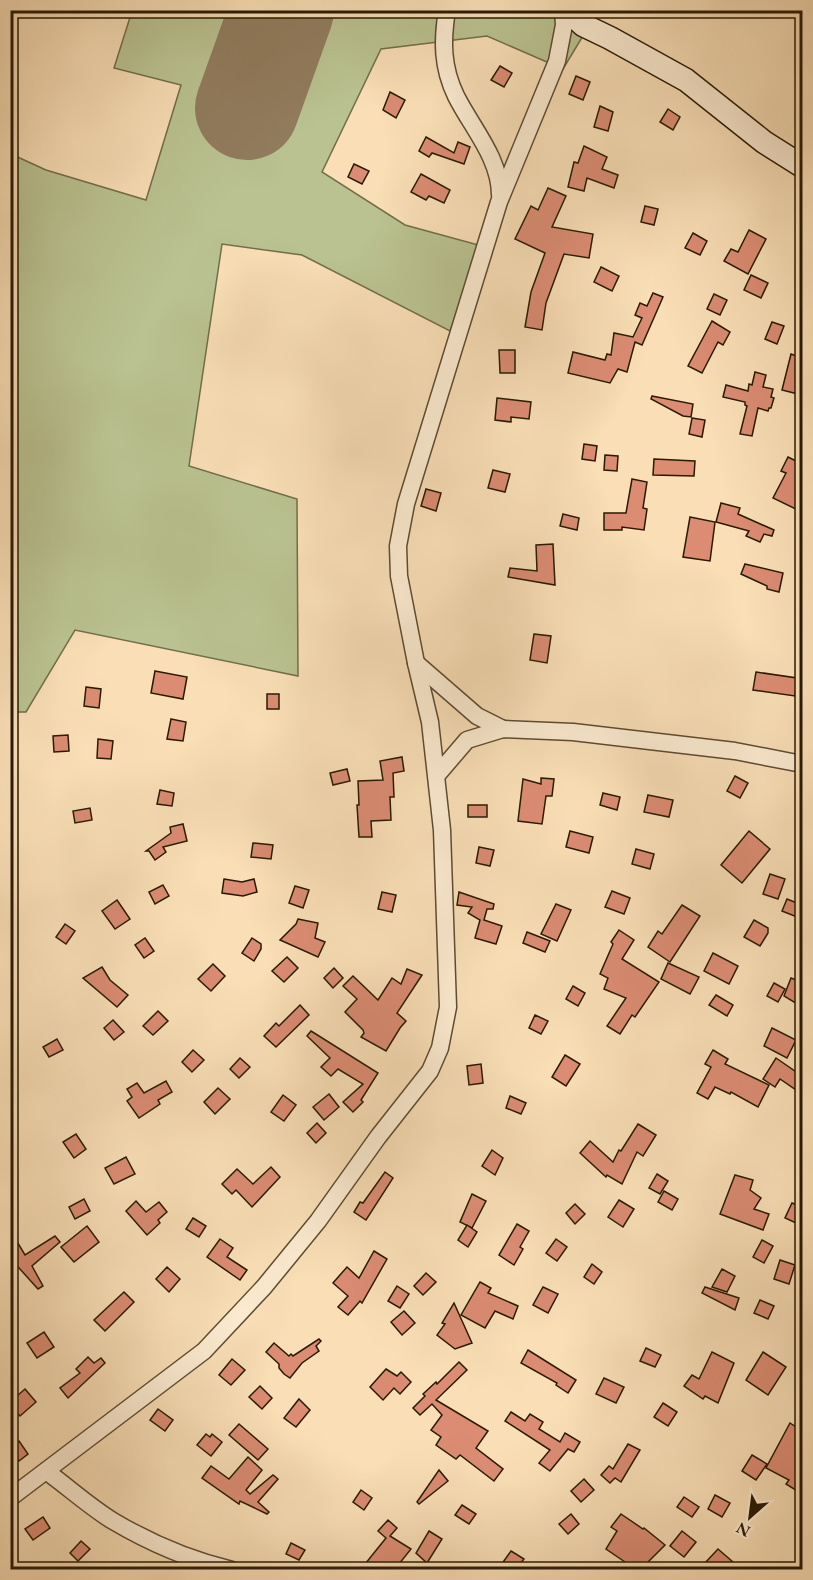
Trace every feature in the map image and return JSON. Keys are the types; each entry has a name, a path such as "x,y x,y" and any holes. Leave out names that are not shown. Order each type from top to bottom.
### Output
{"main road":[{"path":"565,10 583,25 686,81 764,142 802,166"}],"street":[{"path":"447,10 442,40 449,76 456,95 500,178 500,202"},
{"path":"10,1498 204,1351 264,1287 318,1221 378,1137 430,1071 440,1048 448,1007 442,830 430,722 399,576 398,546 406,504 500,202 557,61 565,10"},
{"path":"416,663 477,716 503,729"},
{"path":"437,775 466,741 503,729 573,732 735,751 802,764"},
{"path":"46,1471 112,1520 161,1547 232,1569"}],"green space":[{"path":"132,11 598,11 563,69 487,36 381,49 322,172 405,225 482,246 450,331 302,255 222,244 189,466 297,499 298,676 75,630 26,712 11,712 11,154 46,170 146,200 181,85 114,68"}],"building":[{"path":"500,66 512,73 504,87 491,80"},
{"path":"576,76 590,82 583,100 569,94"},
{"path":"390,92 405,100 396,118 383,110"},
{"path":"600,106 613,112 608,131 594,127"},
{"path":"668,109 680,117 673,130 660,122"},
{"path":"426,137 454,153 458,142 470,147 464,164 432,153 429,157 419,151"},
{"path":"584,146 607,157 602,169 618,175 614,188 587,178 584,191 568,187 574,162 578,163"},
{"path":"354,164 369,171 362,184 348,177"},
{"path":"421,174 450,190 444,203 429,196 426,200 411,192"},
{"path":"548,188 566,196 552,227 593,234 589,258 564,254 546,303 542,330 525,327 531,292 545,253 515,239 531,206 538,210"},
{"path":"645,206 658,209 654,225 641,222"},
{"path":"749,230 766,239 748,274 724,261 731,249 738,252"},
{"path":"693,233 707,241 700,255 685,248"},
{"path":"601,267 619,276 612,291 594,282"},
{"path":"751,275 768,283 761,298 744,290"},
{"path":"653,293 663,297 642,345 635,342 627,372 618,369 610,383 568,373 573,352 605,360 607,354 611,355 614,333 633,337 642,318 635,315 640,303 647,306"},
{"path":"714,294 727,300 720,315 707,309"},
{"path":"712,321 730,332 723,345 718,342 702,373 688,366"},
{"path":"772,322 784,326 777,344 765,339"},
{"path":"499,350 515,350 515,373 500,373"},
{"path":"791,354 802,358 802,375 798,394 782,390"},
{"path":"755,372 766,375 763,387 773,389 771,397 774,398 768,411 758,408 752,436 740,434 747,406 745,402 723,397 726,385 748,391"},
{"path":"652,396 693,404 691,417 683,416 651,399"},
{"path":"497,398 531,402 529,419 511,417 511,422 495,420"},
{"path":"692,418 705,420 702,437 689,434"},
{"path":"584,444 597,446 595,461 582,459"},
{"path":"605,455 618,456 617,471 604,470"},
{"path":"788,457 802,464 802,512 773,498 786,473 781,471"},
{"path":"654,459 695,461 694,476 653,475"},
{"path":"493,470 510,474 505,492 488,488"},
{"path":"632,479 647,482 643,508 647,509 644,530 622,527 622,530 604,530 604,513 626,513"},
{"path":"426,489 441,493 436,511 421,506"},
{"path":"721,503 740,508 738,514 774,530 772,536 764,534 760,542 746,536 749,531 716,522"},
{"path":"563,514 579,518 577,530 560,526"},
{"path":"690,517 715,522 710,561 683,557"},
{"path":"553,544 555,585 508,577 510,568 537,571 536,545"},
{"path":"745,564 783,573 779,592 767,589 767,586 741,574"},
{"path":"534,634 551,636 547,663 530,660"},
{"path":"155,671 187,677 183,699 151,693"},
{"path":"756,672 797,678 795,696 753,690"},
{"path":"86,687 101,689 99,708 84,706"},
{"path":"267,694 279,694 279,709 267,709"},
{"path":"171,719 186,722 183,741 167,739"},
{"path":"68,735 69,751 54,752 53,736"},
{"path":"98,739 113,741 111,759 97,758"},
{"path":"402,757 404,771 393,773 394,797 390,797 391,820 371,821 372,837 359,837 358,781 383,780 380,761"},
{"path":"347,769 350,781 333,785 330,773"},
{"path":"735,776 748,783 740,798 727,791"},
{"path":"541,778 554,779 552,796 546,796 542,824 518,821 523,779 541,784"},
{"path":"160,790 174,793 172,806 157,804"},
{"path":"603,793 620,797 617,810 600,805"},
{"path":"648,795 673,800 669,817 644,812"},
{"path":"468,805 487,805 487,817 468,817"},
{"path":"90,808 92,820 75,823 73,811"},
{"path":"183,824 187,841 163,847 166,852 155,860 149,851 146,851 171,833 170,827"},
{"path":"570,831 593,837 589,853 566,847"},
{"path":"749,831 770,849 742,883 721,865"},
{"path":"253,843 273,845 271,859 251,857"},
{"path":"479,847 494,850 490,866 476,863"},
{"path":"636,849 654,854 650,869 632,864"},
{"path":"770,874 785,879 778,899 763,894"},
{"path":"224,879 242,882 254,879 257,892 243,896 222,893"},
{"path":"163,885 169,896 155,904 149,892"},
{"path":"295,886 309,890 303,908 289,903"},
{"path":"612,891 630,898 624,914 605,907"},
{"path":"382,892 396,895 392,912 378,909"},
{"path":"459,892 494,904 493,909 487,909 484,920 502,926 496,944 475,938 480,920 468,913 472,907 457,905"},
{"path":"787,899 802,905 802,919 782,911"},
{"path":"117,900 130,919 115,929 102,911"},
{"path":"556,904 571,910 557,941 541,934"},
{"path":"682,905 700,916 670,962 648,947 658,931 662,934"},
{"path":"298,919 318,923 315,938 325,942 318,957 280,940"},
{"path":"754,920 768,928 768,933 760,946 744,937"},
{"path":"65,924 75,931 66,944 56,937"},
{"path":"619,930 634,940 622,959 659,982 635,1017 632,1015 620,1034 607,1026 626,998 604,989 608,978 600,974 613,944 611,942"},
{"path":"527,932 550,941 545,952 523,943"},
{"path":"145,938 154,951 144,958 135,945"},
{"path":"252,938 261,944 261,949 254,961 242,953"},
{"path":"713,953 738,966 729,984 704,971"},
{"path":"287,957 298,968 284,982 272,971"},
{"path":"668,963 699,977 690,994 661,979"},
{"path":"213,964 225,976 211,991 198,979"},
{"path":"102,967 110,980 128,995 117,1007 83,978"},
{"path":"334,968 343,978 333,988 324,978"},
{"path":"407,969 422,975 397,1013 406,1021 386,1051 361,1037 363,1030 345,1012 357,999 343,986 353,976 378,1000 392,978 401,984"},
{"path":"791,978 802,982 802,1007 784,996"},
{"path":"774,983 785,989 778,1002 767,996"},
{"path":"573,986 585,993 578,1006 566,999"},
{"path":"716,995 733,1005 727,1016 709,1005"},
{"path":"300,1005 309,1015 276,1047 264,1036 276,1023 279,1026"},
{"path":"158,1011 168,1021 153,1035 143,1026"},
{"path":"535,1015 548,1021 541,1034 529,1028"},
{"path":"113,1020 124,1032 114,1040 104,1028"},
{"path":"772,1028 796,1040 787,1058 764,1046"},
{"path":"311,1031 378,1073 361,1100 363,1102 353,1112 343,1102 363,1084 338,1069 331,1076 321,1067 330,1058 307,1036"},
{"path":"57,1039 63,1050 49,1057 43,1047"},
{"path":"193,1050 204,1060 192,1072 182,1062"},
{"path":"713,1050 728,1059 725,1064 769,1085 758,1107 731,1092 730,1094 715,1087 708,1099 697,1093 711,1067 705,1064"},
{"path":"565,1055 580,1064 566,1086 552,1077"},
{"path":"240,1058 250,1067 239,1078 230,1069"},
{"path":"776,1058 802,1076 802,1094 780,1079 775,1087 763,1079"},
{"path":"481,1064 483,1083 469,1085 467,1066"},
{"path":"166,1081 172,1092 158,1100 160,1104 139,1118 127,1101 132,1097 127,1089 137,1083 144,1093"},
{"path":"218,1088 230,1099 215,1114 204,1102"},
{"path":"329,1094 339,1107 324,1120 313,1107"},
{"path":"283,1095 296,1105 284,1121 271,1112"},
{"path":"510,1096 526,1103 521,1114 506,1108"},
{"path":"317,1123 326,1133 316,1143 307,1133"},
{"path":"638,1124 656,1135 643,1156 637,1152 622,1184 607,1175 606,1177 580,1153 590,1141 613,1162"},
{"path":"76,1134 86,1149 74,1158 63,1142"},
{"path":"492,1150 503,1158 495,1175 482,1166"},
{"path":"126,1157 135,1174 114,1184 105,1168"},
{"path":"271,1167 280,1177 252,1207 236,1190 232,1194 222,1184 237,1169 253,1184"},
{"path":"385,1172 393,1178 366,1220 354,1212"},
{"path":"657,1174 668,1181 660,1194 649,1188"},
{"path":"735,1175 753,1180 750,1190 761,1198 754,1209 769,1214 763,1230 720,1214"},
{"path":"664,1191 678,1199 672,1210 658,1202"},
{"path":"472,1194 486,1201 472,1228 460,1222"},
{"path":"84,1199 90,1211 75,1219 69,1207"},
{"path":"619,1200 634,1209 623,1227 608,1217"},
{"path":"136,1201 146,1212 159,1202 167,1212 158,1220 160,1223 147,1235 126,1211"},
{"path":"792,1203 802,1207 796,1223 785,1218"},
{"path":"575,1204 585,1214 575,1224 566,1213"},
{"path":"193,1218 206,1226 199,1237 186,1229"},
{"path":"517,1224 529,1231 514,1265 499,1255"},
{"path":"467,1225 477,1232 468,1247 458,1240"},
{"path":"87,1226 99,1242 74,1262 61,1247"},
{"path":"10,1230 25,1255 55,1236 60,1242 32,1266 43,1286 38,1289 10,1258"},
{"path":"220,1239 233,1248 227,1257 247,1270 240,1280 207,1257"},
{"path":"556,1239 567,1247 557,1261 546,1253"},
{"path":"762,1240 773,1246 764,1263 753,1257"},
{"path":"374,1251 387,1259 362,1303 360,1301 348,1315 338,1307 348,1296 333,1283 347,1267 359,1278"},
{"path":"780,1260 795,1265 789,1284 774,1279"},
{"path":"592,1264 602,1272 594,1284 584,1277"},
{"path":"167,1267 180,1279 169,1292 156,1279"},
{"path":"722,1269 735,1276 727,1292 712,1287"},
{"path":"426,1273 436,1282 423,1295 414,1286"},
{"path":"480,1282 491,1288 488,1293 518,1306 513,1319 495,1311 485,1328 461,1315"},
{"path":"397,1286 409,1294 400,1308 388,1301"},
{"path":"543,1287 558,1294 548,1313 533,1305"},
{"path":"705,1287 739,1298 735,1310 702,1293"},
{"path":"124,1292 134,1302 105,1331 94,1320"},
{"path":"760,1300 774,1306 768,1319 754,1313"},
{"path":"454,1303 472,1343 455,1349 437,1335 445,1324 442,1323"},
{"path":"404,1311 415,1323 402,1335 391,1322"},
{"path":"44,1332 54,1347 37,1358 27,1343"},
{"path":"319,1339 321,1341 316,1346 319,1351 302,1363 290,1378 266,1352 274,1343 289,1356 291,1354 293,1356"},
{"path":"646,1348 661,1355 655,1367 640,1361"},
{"path":"528,1350 576,1380 568,1393 556,1385 557,1383 521,1363"},
{"path":"712,1352 734,1363 718,1403 705,1396 703,1399 684,1386 692,1375 699,1379"},
{"path":"763,1352 786,1367 768,1395 746,1380"},
{"path":"88,1357 94,1363 101,1358 105,1363 68,1398 60,1388 80,1373 76,1369"},
{"path":"232,1359 245,1370 231,1385 219,1375"},
{"path":"459,1362 467,1370 436,1400 488,1431 476,1448 503,1469 494,1481 460,1455 456,1459 436,1445 441,1437 431,1430 442,1415 432,1404 420,1415 413,1408 425,1396 423,1394 436,1382 437,1384"},
{"path":"386,1369 397,1376 401,1372 411,1382 400,1394 394,1388 383,1400 370,1387"},
{"path":"604,1378 624,1387 616,1403 596,1394"},
{"path":"260,1386 272,1398 262,1409 249,1397"},
{"path":"25,1389 36,1402 20,1416 10,1402"},
{"path":"299,1399 310,1410 296,1427 284,1418"},
{"path":"663,1403 677,1412 668,1426 654,1417"},
{"path":"158,1409 173,1420 165,1431 150,1420"},
{"path":"511,1412 525,1421 530,1414 543,1422 539,1429 560,1442 565,1433 580,1442 574,1452 568,1449 550,1471 539,1463 550,1450 505,1421"},
{"path":"790,1423 802,1431 802,1494 786,1484 789,1480 766,1468"},
{"path":"239,1424 268,1449 258,1460 229,1435"},
{"path":"206,1434 210,1437 212,1434 222,1442 211,1456 197,1445"},
{"path":"19,1441 28,1454 19,1461 10,1449"},
{"path":"628,1444 640,1450 621,1482 615,1478 610,1483 601,1475 609,1466 613,1469"},
{"path":"752,1455 767,1464 756,1480 742,1471"},
{"path":"248,1457 262,1470 246,1490 250,1494 273,1475 278,1479 258,1502 269,1512 267,1514 240,1501 239,1504 202,1478 211,1466 229,1479"},
{"path":"439,1470 448,1481 419,1504 417,1502"},
{"path":"584,1479 594,1490 581,1502 571,1491"},
{"path":"361,1490 372,1498 364,1510 353,1502"},
{"path":"715,1495 730,1503 722,1517 708,1509"},
{"path":"684,1497 699,1507 692,1517 677,1507"},
{"path":"462,1505 476,1514 469,1524 455,1515"},
{"path":"571,1514 579,1524 568,1534 559,1524"},
{"path":"621,1514 644,1528 665,1545 641,1569 623,1569 628,1564 606,1549 617,1531 611,1527"},
{"path":"43,1517 50,1528 33,1540 25,1529"},
{"path":"388,1520 397,1528 390,1536 411,1549 395,1569 361,1569 386,1538 378,1531"},
{"path":"429,1531 442,1539 427,1563 416,1553"},
{"path":"682,1531 696,1542 684,1557 670,1546"},
{"path":"81,1541 90,1549 78,1561 70,1553"},
{"path":"291,1543 305,1550 299,1560 286,1554"},
{"path":"718,1549 741,1569 713,1569 705,1563"},
{"path":"511,1551 524,1559 516,1569 507,1569 501,1565"}],"runway":[{"path":"247,108 282,10"}]}
